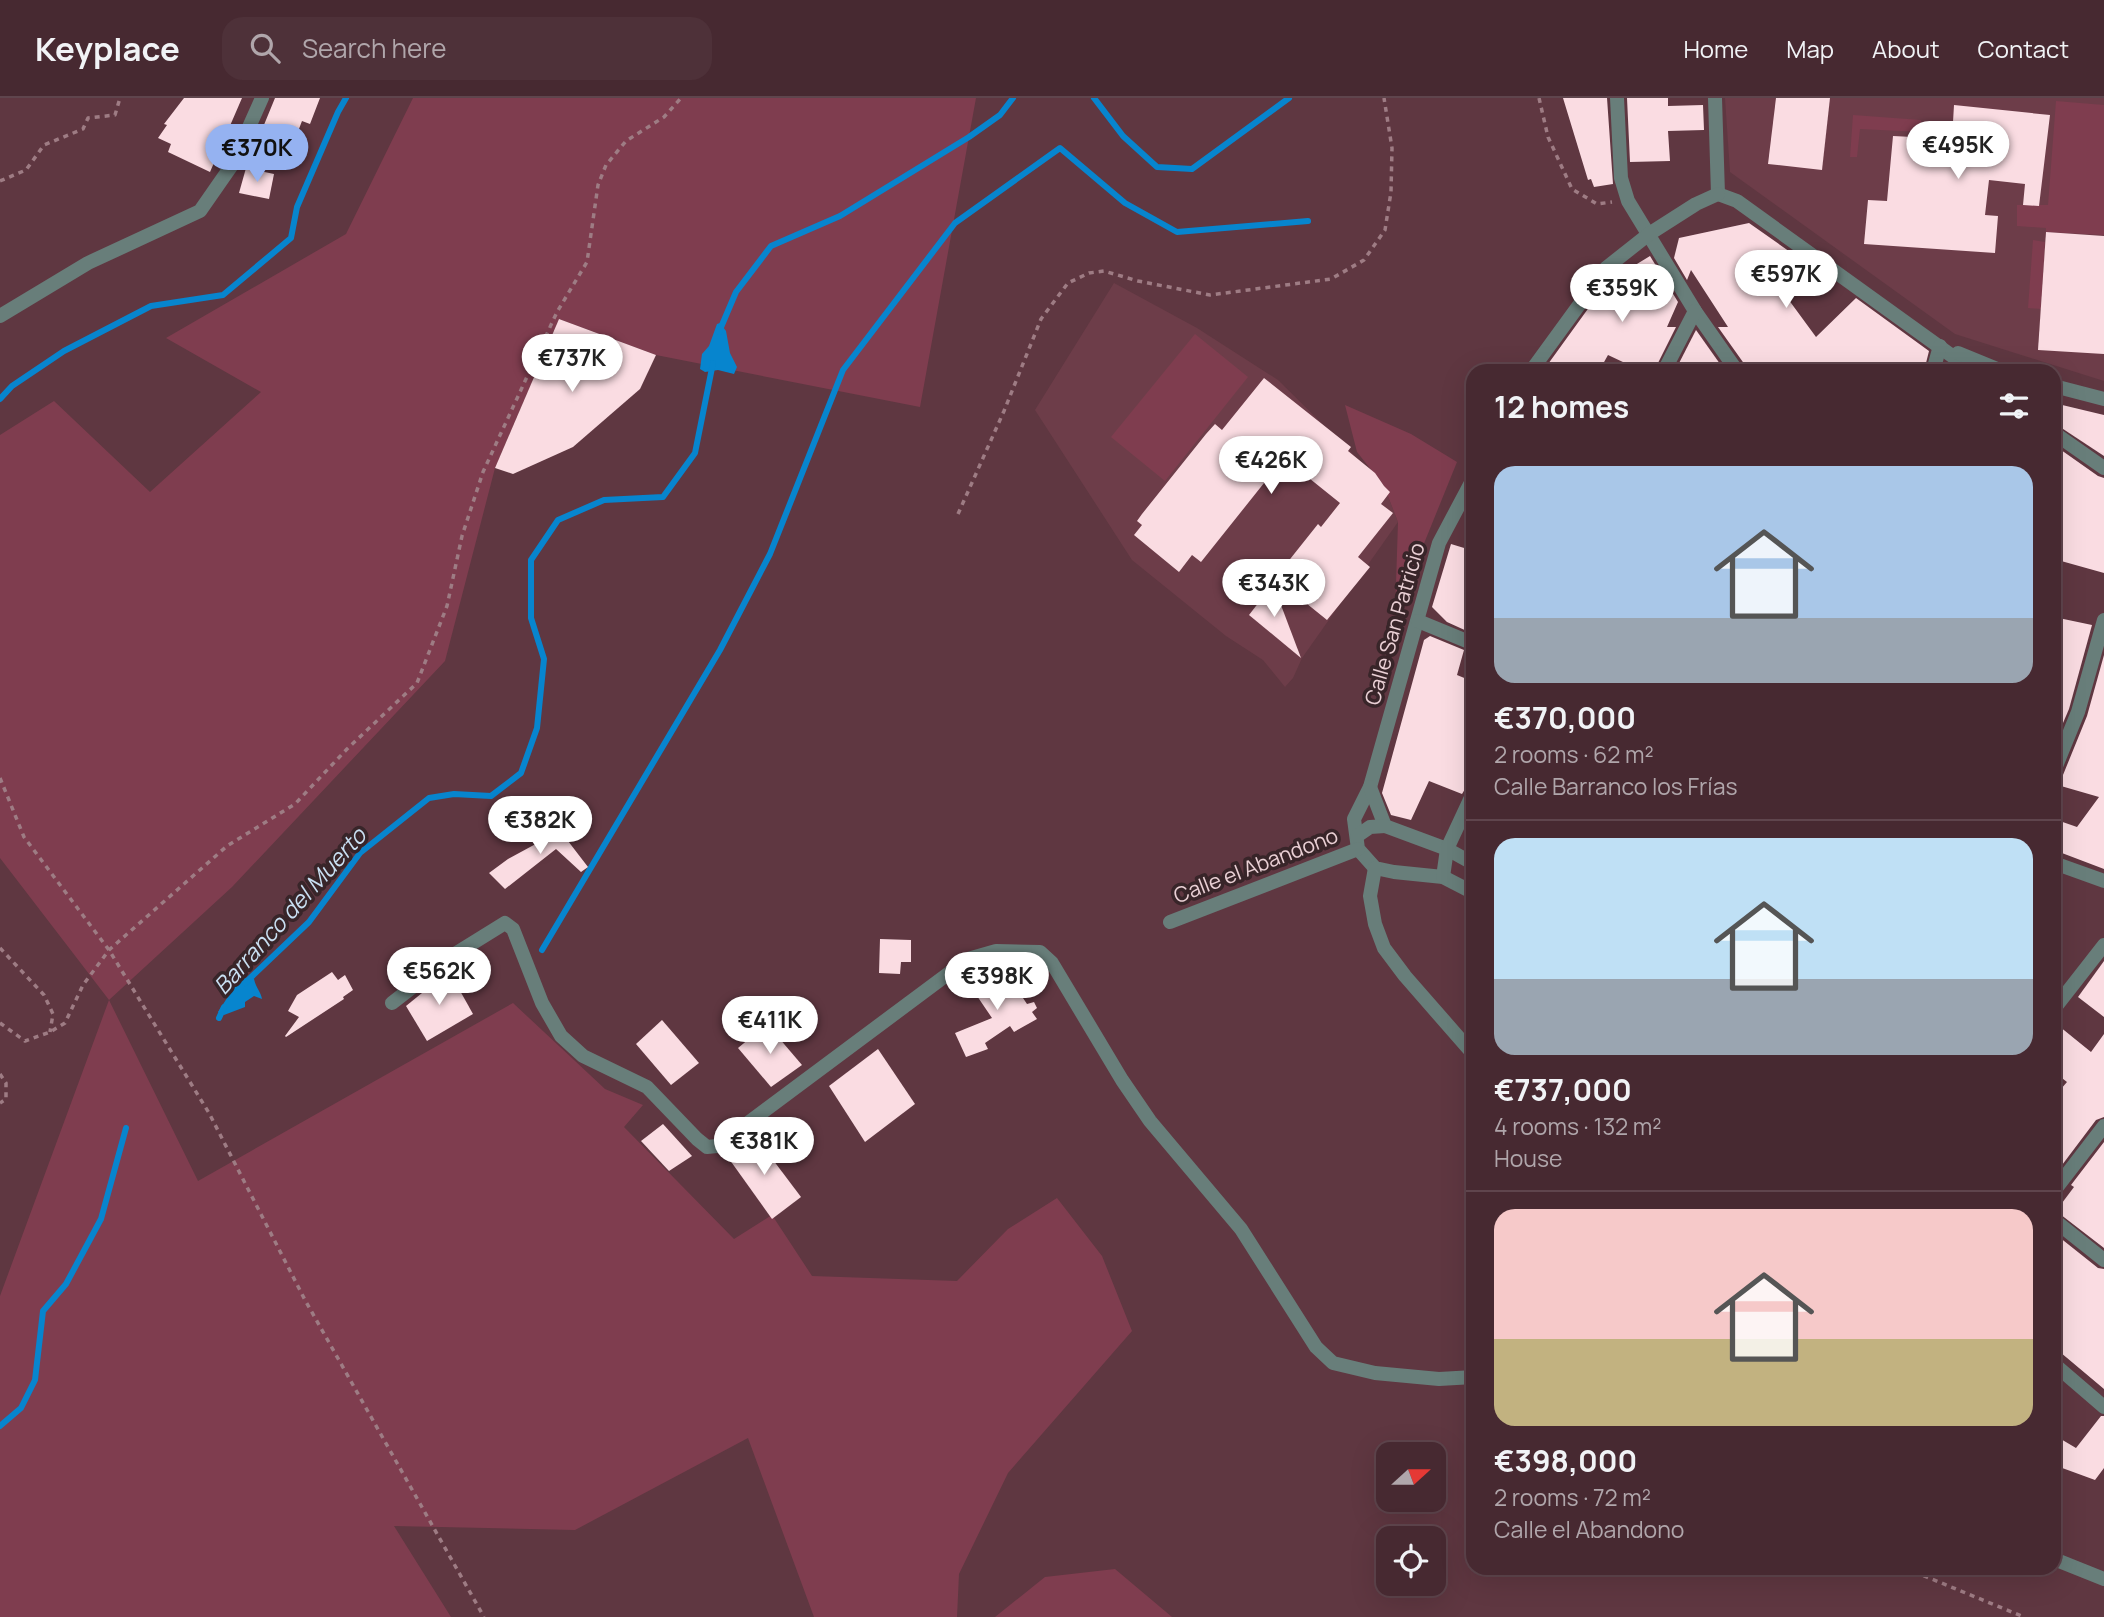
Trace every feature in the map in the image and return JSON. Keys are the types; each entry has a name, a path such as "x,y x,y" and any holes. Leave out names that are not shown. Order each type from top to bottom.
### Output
{"street":[{"path":"0,316 88,263 200,211 232,165 262,98"},
{"path":"1617,98 1621,178 1628,201 1695,311 1732,364"},
{"path":"1715,98 1718,194"},
{"path":"1536,364 1606,268 1649,234 1696,204 1718,194 1737,201 1964,364"},
{"path":"1668,364 1695,311"},
{"path":"1935,364 1940,346"},
{"path":"1940,346 1985,364"},
{"path":"2061,388 2104,399"},
{"path":"2061,438 2104,468"},
{"name":"Calle San Patricio","path":"1358,843 1354,819 1370,787 1439,543 1466,492"},
{"path":"2061,753 2077,712 2104,620"},
{"path":"1418,621 1466,641"},
{"path":"1370,787 1385,826 1447,849 1466,860"},
{"path":"1443,877 1447,849 1466,808"},
{"name":"Calle el Abandono","path":"1170,922 1358,843 1370,827 1385,826"},
{"path":"1358,843 1375,868 1443,877 1466,889"},
{"path":"2061,866 2104,881"},
{"path":"1375,868 1370,896 1375,924 1384,948 1466,1046"},
{"path":"392,1003 455,954 505,923 513,929 542,1003 561,1036 583,1056 647,1087 707,1147 717,1146 968,960 996,951 1040,953 1052,963 1143,1110 1241,1229 1316,1347 1333,1363 1375,1373 1439,1380 1466,1378"},
{"path":"2061,1000 2104,945"},
{"path":"2061,1182 2104,1126"},
{"path":"2061,1226 2104,1260"},
{"path":"2061,1370 2104,1407"},
{"path":"2061,1562 2104,1579"}],"path":[{"path":"0,181 26,170 44,145 83,129 88,118 115,115 120,98"},
{"path":"0,1023 25,1041 65,1023 83,985 109,950 227,846 295,804 347,749 417,683 447,606 462,536 483,472 557,312 587,262 598,185 606,165 626,141 664,117 681,98"},
{"path":"958,514 1041,319 1069,284 1089,273 1104,271 1138,281 1210,295 1331,279 1364,260 1385,230 1391,192 1392,148 1384,98"},
{"path":"1539,98 1548,137 1572,189 1597,204 1628,201"},
{"path":"0,778 24,837 109,950 209,1113 305,1300 484,1617"},
{"path":"0,948 44,995 53,1014 50,1032"},
{"path":"0,1074 6,1083 6,1098 0,1103"},
{"path":"1922,1575 2024,1617"}],"shaded area":[{"path":"413,98 976,98 920,407 656,355 559,319 495,468 445,661 232,887 109,1000 0,858 0,435 54,401 150,492 261,392 166,338 346,234"},
{"path":"1725,98 2104,98 2104,381 2061,367 2061,364 2050,364 1955,334 1730,172"},
{"path":"2056,101 2104,105 2104,235 2046,232 2046,228 2017,226 2017,205 2048,205"},
{"path":"1853,115 1921,120 1921,132 1860,129 1857,157 1850,157"},
{"path":"2033,240 2045,242 2041,309 2028,308"},
{"path":"1114,283 1197,328 1278,380 1375,473 1384,486 1398,522 1302,658 1293,678 1285,687 1263,660 1226,636 1132,560 1035,410"},
{"path":"1195,334 1248,377 1165,481 1111,437"},
{"path":"1345,405 1411,434 1457,462 1395,615 1398,522 1384,486 1357,452"},
{"path":"109,1000 198,1181 513,1003 605,1089 643,1105 624,1127 734,1239 772,1215 812,1276 957,1281 1008,1229 1057,1198 1102,1256 1132,1331 1008,1473 959,1574 957,1617 814,1617 748,1438 575,1530 394,1526 451,1617 0,1617 0,1296"},
{"path":"1115,1569 1172,1617 995,1617 1045,1577"}],"water":[{"path":"720,323 726,331 730,353 737,367 734,374 718,370 705,372 700,369 702,354"},
{"path":"241,978 254,979 262,999 254,996 245,1002 245,1007 224,1015 218,1012 229,995 225,990"}],"building":[{"path":"184,98 242,98 210,172 168,152 171,144 158,138 167,125 164,124"},
{"path":"275,98 320,98 310,124 302,121 292,147 259,137"},
{"path":"1563,98 1607,98 1613,184 1594,187 1591,179 1588,180"},
{"path":"1627,98 1668,98 1668,106 1703,105 1704,130 1668,131 1670,161 1630,162"},
{"path":"1776,98 1830,98 1822,170 1768,164"},
{"path":"1954,105 2050,115 2039,206 2023,205 2025,184 1989,180 1985,215 1998,216 1995,253 1864,244 1868,200 1887,201 1893,136 1952,139"},
{"path":"246,168 274,174 269,199 239,193"},
{"path":"1749,223 1810,266 1783,292 1816,337 1856,298 1929,351 1926,364 1744,364 1718,327 1728,327 1691,270 1687,280 1674,258 1679,238"},
{"path":"2046,232 2104,236 2104,354 2038,350"},
{"path":"1650,256 1678,302 1667,327 1676,327 1658,364 1627,364 1608,355 1603,364 1548,364 1590,306 1614,278"},
{"path":"559,319 656,355 640,389 573,447 513,474 495,468"},
{"path":"1696,330 1720,364 1679,364"},
{"path":"1264,378 1351,447 1348,451 1375,473 1390,492 1381,504 1393,513 1358,557 1370,567 1327,620 1275,578 1318,524 1321,527 1340,503 1284,458 1201,562 1192,555 1179,572 1134,535 1142,525 1137,521 1206,434 1215,424 1222,430"},
{"path":"2061,405 2104,415 2104,456 2061,428"},
{"path":"2061,450 2104,478 2104,573 2061,561"},
{"path":"1451,544 1466,549 1466,631 1447,622 1432,607"},
{"path":"1273,584 1301,658 1249,615"},
{"path":"2061,618 2092,625 2069,709 2061,728"},
{"path":"1430,636 1464,650 1457,675 1466,679 1466,787 1462,794 1429,781 1411,820 1391,815 1382,793 1424,640"},
{"path":"2104,655 2104,869 2061,853 2061,821 2077,827 2099,797 2061,786 2061,776 2087,716"},
{"path":"577,821 582,829 568,841 588,867 581,872 556,849 505,889 489,873 558,828 560,831"},
{"path":"880,939 911,940 911,962 901,962 900,974 879,973"},
{"path":"2104,961 2104,1017 2078,997"},
{"path":"1001,965 1027,1004 1034,1002 1037,1008 1032,1012 1037,1019 1014,1032 1010,1026 985,1043 988,1049 966,1057 955,1033 992,1018 975,993 984,987 978,979"},
{"path":"449,971 473,1014 427,1041 406,1006"},
{"path":"332,972 338,980 345,975 353,990 343,997 344,999 286,1037 299,1017 288,1011 297,995"},
{"path":"662,1020 699,1063 671,1085 636,1044"},
{"path":"767,1024 802,1065 771,1087 738,1048"},
{"path":"2061,1028 2091,1052 2104,1034 2104,1117 2096,1120 2061,1166 2061,1089 2067,1082 2061,1077"},
{"path":"878,1049 915,1104 865,1142 829,1086"},
{"path":"663,1124 692,1156 669,1171 641,1141"},
{"path":"755,1136 801,1197 772,1219 727,1156"},
{"path":"2104,1142 2104,1248 2061,1215 2061,1204 2074,1187 2071,1185"},
{"path":"2061,1239 2098,1268 2104,1269 2104,1389 2061,1353"},
{"path":"2101,1416 2104,1416 2104,1468 2095,1480 2061,1468 2061,1439 2076,1448"}],"waterway":[{"path":"0,399 12,386 64,351 151,306 223,295 291,238 297,207 346,98"},
{"name":"Barranco del Muerto","path":"719,332 736,292 771,246 840,216 969,137 1000,115 1013,98"},
{"name":"Barranco del Muerto","path":"1094,98 1123,136 1157,167 1192,169 1289,98"},
{"path":"542,950 720,650 770,554 843,370 955,223 1060,148 1125,203 1177,232 1308,221"},
{"name":"Barranco del Muerto","path":"245,983 309,922 360,853 429,798 454,794 491,796 521,773 537,728 544,659 531,618 531,560 558,520 604,500 663,497 695,453 713,363"},
{"name":"Barranco del Muerto","path":"219,1018 224,1007"},
{"name":"Barranco del Muerto","path":"0,1426 21,1408 35,1380 43,1311 66,1284 101,1219 126,1128"}]}
